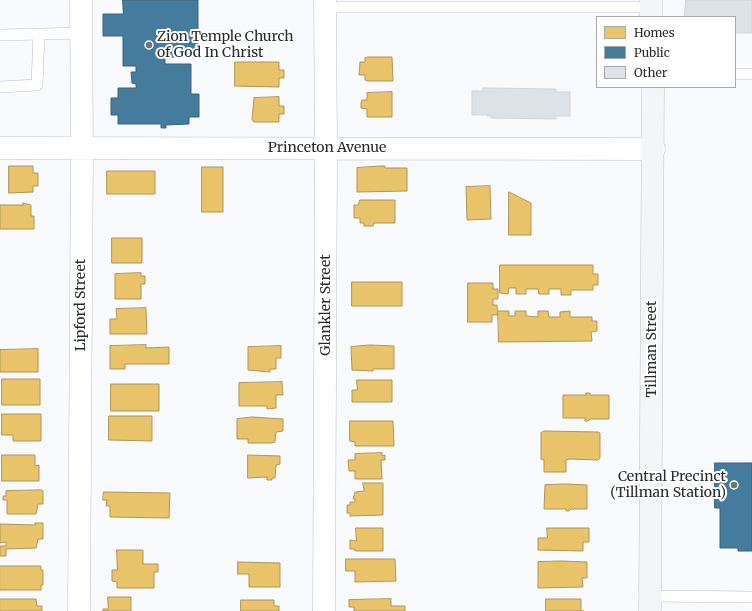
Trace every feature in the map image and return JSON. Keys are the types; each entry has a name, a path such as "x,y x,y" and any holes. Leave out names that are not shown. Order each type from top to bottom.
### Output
{"main road":[{"name":"Tillman Street","path":"651,603 654,149 653,88"}],"street":[{"name":"Lipford Street","path":"79,611 82,148 81,0"},
{"name":"Glankler Street","path":"324,611 326,148 325,3"},
{"name":"Princeton Avenue","path":"0,148 654,149"}],"lane":[{"path":"325,3 602,4 651,8"},
{"path":"0,35 81,33"},
{"path":"0,88 37,85 39,34"},
{"path":"736,74 752,74"},
{"path":"651,603 752,598"}],"building: Homes":[{"path":"392,57 393,81 367,81 365,80 365,75 359,75 360,62 365,62 365,58"},
{"path":"235,62 279,62 279,70 284,70 284,78 279,78 279,87 235,86"},
{"path":"392,92 392,117 367,117 367,109 361,108 361,103 362,100 367,100 367,93"},
{"path":"279,97 279,106 284,106 284,114 279,114 279,122 254,122 252,120 254,98"},
{"path":"9,166 33,166 33,173 38,173 38,186 33,186 33,192 9,193"},
{"path":"385,166 385,168 407,168 407,191 357,192 357,168"},
{"path":"202,167 223,167 223,212 202,212"},
{"path":"107,171 155,171 155,194 107,194"},
{"path":"490,186 491,219 467,220 466,187"},
{"path":"509,192 531,203 531,235 509,235"},
{"path":"360,200 395,200 395,223 374,223 373,226 364,226 364,223 360,223 360,218 354,218 354,205 358,205"},
{"path":"23,203 31,205 31,216 34,216 34,229 0,229 0,205 23,205"},
{"path":"112,238 142,238 142,263 112,263"},
{"path":"500,265 593,265 593,274 598,274 598,285 593,285 593,290 571,290 571,295 561,295 561,289 549,289 549,294 539,294 538,289 526,289 526,294 516,294 516,288 509,288 508,294 500,293"},
{"path":"141,273 141,276 145,276 145,284 141,284 141,299 115,299 115,274"},
{"path":"352,282 402,282 402,306 352,306"},
{"path":"468,283 493,283 493,289 498,289 498,299 493,299 493,305 497,305 498,315 492,315 492,322 468,322"},
{"path":"146,308 147,334 110,334 110,319 117,319 116,309"},
{"path":"498,311 509,311 509,316 515,316 515,311 526,311 526,316 538,317 538,311 548,311 549,317 560,317 560,312 570,311 570,317 592,317 592,321 597,321 597,331 591,332 592,341 499,342"},
{"path":"146,345 146,348 169,347 169,364 125,364 125,369 110,369 110,346"},
{"path":"370,345 394,346 394,369 373,369 373,371 352,370 351,347"},
{"path":"281,346 281,358 276,358 276,369 270,369 270,372 248,370 248,347"},
{"path":"38,349 38,372 0,372 0,350"},
{"path":"2,379 40,379 40,405 2,405"},
{"path":"357,380 392,380 392,402 352,402 352,390 357,390"},
{"path":"282,382 283,395 276,395 276,408 267,409 267,406 239,406 239,383"},
{"path":"111,384 159,384 159,411 111,411"},
{"path":"586,393 590,393 590,395 609,395 609,419 590,419 585,421 585,418 563,418 563,395 586,395"},
{"path":"2,414 41,414 41,441 13,441 13,435 2,435"},
{"path":"109,416 152,416 152,441 109,440"},
{"path":"252,417 283,419 283,431 276,432 275,442 272,443 248,443 248,439 237,439 237,419"},
{"path":"350,421 393,421 394,446 355,446 355,442 350,441"},
{"path":"544,431 598,432 600,433 600,458 598,460 566,460 566,472 544,472 544,460 541,459 541,433"},
{"path":"382,453 382,456 385,455 385,460 381,460 382,479 355,479 355,471 349,471 348,460 355,460 355,454"},
{"path":"2,455 35,455 35,466 39,465 39,481 2,481"},
{"path":"248,455 280,456 280,464 276,465 275,478 272,478 272,480 267,480 267,477 248,478"},
{"path":"363,483 383,483 383,515 350,516 350,513 347,513 347,505 350,505 350,502 355,502 355,499 353,499 355,492 364,491"},
{"path":"545,485 587,485 587,509 571,509 566,511 566,509 544,509"},
{"path":"6,491 43,491 43,504 38,504 36,514 7,514 7,500 3,500 3,496 6,496"},
{"path":"104,492 170,493 169,518 110,517 110,506 106,506 107,500 103,500"},
{"path":"35,523 43,523 43,539 38,539 36,548 6,549 6,556 0,556 0,546 6,546 6,542 0,543 0,524 35,525"},
{"path":"356,528 383,528 383,551 355,551 355,549 350,549 350,540 356,541"},
{"path":"547,528 589,528 589,542 583,542 583,551 538,550 538,538 547,538"},
{"path":"117,550 143,550 143,564 158,564 158,572 154,572 154,588 117,588 117,582 112,581 112,570 117,570"},
{"path":"346,559 395,559 396,581 355,582 355,571 346,571"},
{"path":"238,562 280,563 280,587 249,587 249,574 238,574"},
{"path":"538,562 587,562 587,578 582,578 583,587 538,588"},
{"path":"0,566 41,566 41,570 43,570 43,585 41,585 41,590 0,590"},
{"path":"108,597 131,597 131,611 103,611 103,609 108,609"},
{"path":"0,599 36,599 37,606 42,606 42,611 0,611"},
{"path":"391,599 391,606 405,606 405,611 354,611 354,607 349,607 349,600"},
{"path":"546,599 581,599 581,611 546,611"},
{"path":"241,600 274,600 274,606 279,606 279,611 241,611"}],"building: Public":[{"path":"123,0 198,0 198,57 165,57 165,64 191,64 191,94 199,94 199,117 189,117 189,124 166,125 166,128 161,128 161,124 118,124 118,115 111,115 111,98 118,98 118,88 136,88 136,84 132,83 131,72 136,72 136,66 123,66 123,36 103,36 103,14 123,14"},
{"name":"Central Precinct (Tillman Station)","path":"715,463 752,463 752,551 738,551 738,548 720,548 720,508 715,508"}],"building: Other":[{"path":"686,0 752,0 752,33 736,33 736,16 685,16"},
{"path":"483,88 556,89 556,92 570,92 570,116 556,116 556,119 491,118 491,116 487,115 472,115 472,91 483,91"}],"place":[{"name":"Zion Temple Church of God In Christ","path":"149,45"},
{"name":"Central Precinct (Tillman Station)","path":"734,485"}]}
